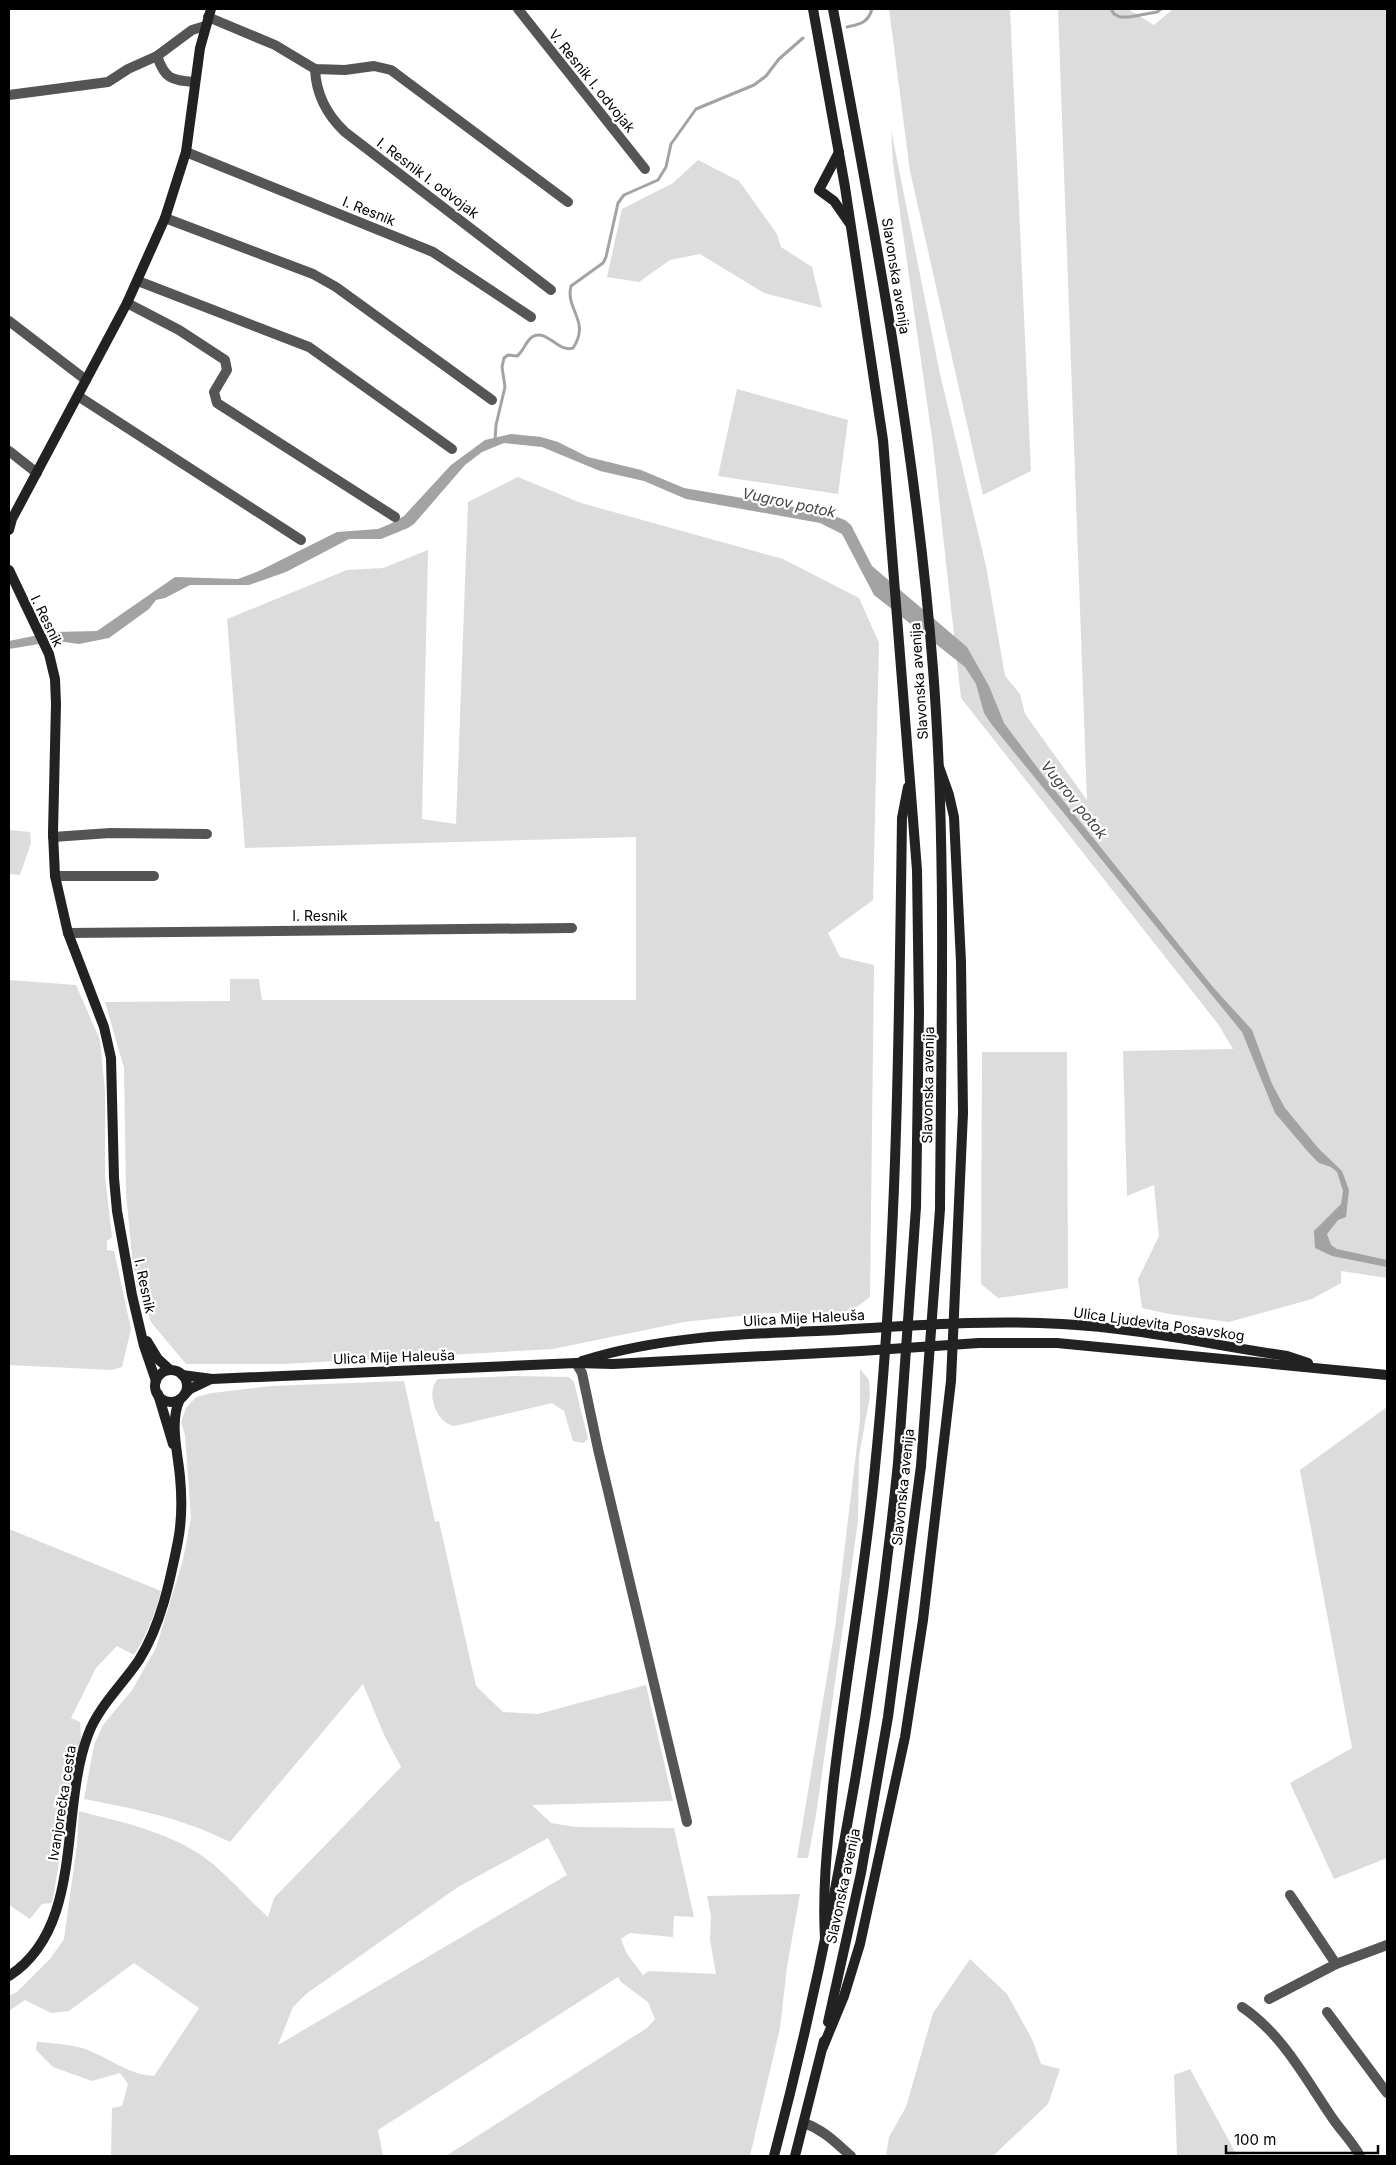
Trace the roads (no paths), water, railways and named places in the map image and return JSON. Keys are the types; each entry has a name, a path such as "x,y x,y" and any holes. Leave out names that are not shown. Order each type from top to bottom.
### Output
{"main road":[{"name":"Slavonska avenija","path":"774,2156 825,1939 867,1713 888,1560 898,1463 916,1206 919,1012 917,870 883,440 851,225 813,9"},
{"name":"Slavonska avenija","path":"795,2156 822,2047 861,1873 888,1717 921,1466 940,1209 943,992 938,767 933,670 925,578 906,433 875,233 833,9"},
{"path":"9,530 12,518 127,303 165,218 186,152 194,82 208,17"},
{"path":"839,152 819,190 834,201 851,225"},
{"name":"I. Resnik","path":"9,570 49,654 56,704 53,837 55,876 68,933 104,1027 111,1058 114,1178 117,1211 139,1324 156,1381"},
{"path":"822,2047 844,1996 860,1944 905,1737 923,1620 953,1344 962,1113 961,962 954,818 949,795 938,767"},
{"path":"825,1939 824,1896 829,1826 875,1472 885,1348 898,1090 902,818 911,776"},
{"name":"Ulica Ljudevita Posavskog","path":"886,1328 954,1322 1064,1324 1138,1332 1287,1356 1328,1369"},
{"name":"I. Resnik","path":"139,1324 154,1353 170,1370"},
{"name":"Ulica Mije Haleuša","path":"576,1363 613,1352 673,1340 886,1328"},
{"name":"Ulica Ljudevita Posavskog","path":"885,1348 953,1344 1057,1344 1387,1375"},
{"name":"Ulica Mije Haleuša","path":"182,1375 212,1379 576,1363 613,1364 885,1348"},
{"path":"170,1370 182,1375 186,1384 182,1397 170,1401 158,1394 156,1381 161,1373 170,1370"},
{"name":"Ulica Mije Haleuša","path":"182,1397 190,1389 212,1379"},
{"name":"Ivanjorečka cesta","path":"158,1394 178,1459"},
{"name":"Ivanjorečka cesta","path":"9,1976 30,1959 49,1932 61,1890 75,1787 87,1736 95,1719 142,1654 158,1620 179,1539 182,1495 175,1420 182,1397"}],"street":[{"name":"V. Resnik I. odvojak","path":"518,9 645,169"},
{"path":"9,95 108,82 128,69 157,56 208,17 275,45 315,69 345,70 374,66 391,70 568,202"},
{"path":"157,56 162,71 168,76 176,80 194,82"},
{"name":"I. Resnik I. odvojak","path":"315,69 315,83 322,102 332,120 551,290"},
{"name":"I. Resnik","path":"186,152 433,252 531,317"},
{"path":"165,218 313,274 328,282 492,400"},
{"path":"138,280 309,347 452,449"},
{"path":"127,303 179,330 224,360 227,370 214,392 217,403 395,517"},
{"path":"9,321 86,380"},
{"path":"78,396 301,540"},
{"path":"9,451 37,473"},
{"path":"53,837 110,833 206,834"},
{"path":"55,876 154,876"},
{"name":"I. Resnik","path":"68,933 572,928"},
{"path":"576,1363 582,1373 598,1449 687,1822"},
{"path":"1290,1895 1336,1964"},
{"path":"1269,1999 1336,1964 1387,1945"},
{"path":"1242,2007 1262,2020 1303,2070 1331,2117 1360,2156"},
{"path":"1327,2012 1387,2094"},
{"path":"804,2124 828,2135 848,2154"}],"waterway":[{"path":"847,27 860,24 866,20 872,9"},
{"path":"1111,9 1114,14 1120,17 1157,12 1161,9"},
{"path":"495,440 496,425 505,387 502,367 504,358 508,355 517,356 530,339 537,335 548,338 562,347 573,348 578,339 579,323 571,302 571,286 603,263 618,203 624,195 658,180 666,167 671,144 696,109 754,85 766,76 779,59 803,38"}],"water label":[{"name":"Vugrov potok","path":"789,503"},
{"name":"Vugrov potok","path":"1074,800"}]}
